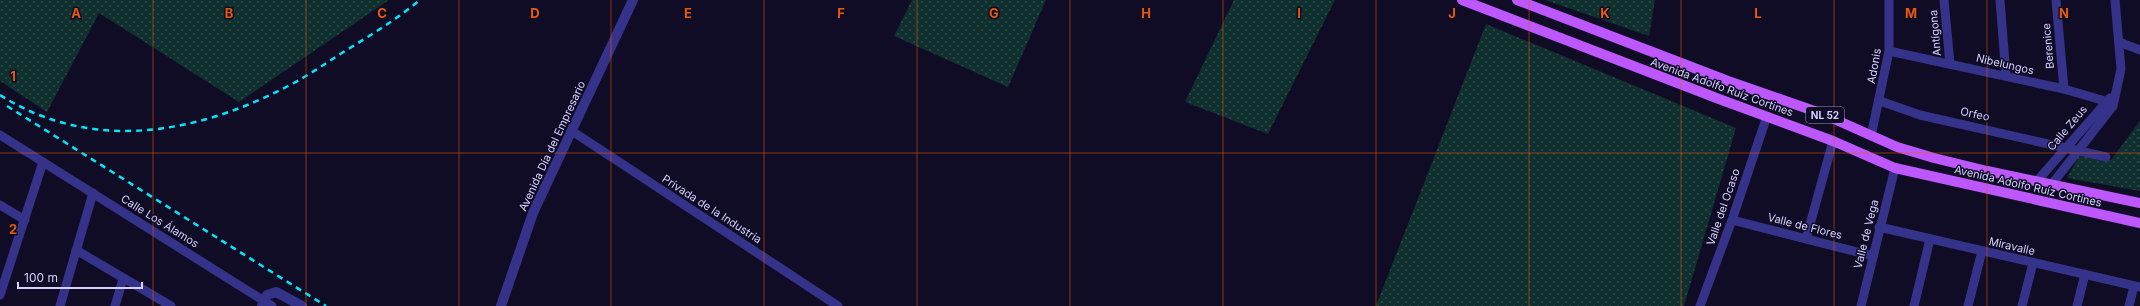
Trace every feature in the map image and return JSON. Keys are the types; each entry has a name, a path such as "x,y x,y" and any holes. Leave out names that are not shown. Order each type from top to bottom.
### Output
{"main road":[{"name":"Avenida Adolfo Ruíz Cortines","path":"1462,0 1833,141 1895,168 2140,223"},
{"name":"Avenida Adolfo Ruíz Cortines","path":"1517,0 1728,81 1823,114 1897,147 1934,158 2140,204"}],"street":[{"name":"Avenida Día del Empresario","path":"501,306 532,213 633,0"},
{"name":"Adonis","path":"1871,136 1880,101 1889,51 1889,0"},
{"name":"Antígona","path":"1944,0 1950,64"},
{"path":"2000,0 2006,76"},
{"name":"Berenice","path":"2056,0 2064,89"},
{"name":"Calle Zeus","path":"2052,184 2081,150 2117,92 2121,68 2115,0"},
{"path":"2119,42 2140,50"},
{"name":"Nibelungos","path":"1889,51 2064,89 2109,104"},
{"name":"Orfeo","path":"1880,101 1920,114 2106,157"},
{"name":"Calle Zeus","path":"2037,181 2066,147 2109,104"},
{"name":"Valle del Ocaso","path":"1700,306 1732,220 1767,116"},
{"name":"Privada de la Industria","path":"572,131 838,306"},
{"name":"Calle Los Álamos","path":"0,135 266,304 270,293 276,292 302,306"},
{"path":"1806,239 1833,141"},
{"path":"0,295 3,275 25,220 43,162"},
{"name":"Valle de Vega","path":"1861,306 1879,227 1895,168"},
{"path":"60,306 93,193"},
{"path":"0,205 25,220"},
{"name":"Valle de Flores","path":"1732,220 1873,256"},
{"name":"Miravalle","path":"1879,227 2137,287"},
{"path":"1914,306 1930,239"},
{"path":"76,250 169,306"},
{"path":"1968,306 1982,251"},
{"path":"2022,306 2033,263"},
{"path":"2077,306 2085,274"},
{"path":"115,306 123,279"},
{"path":"2129,306 2137,287"}],"green space":[{"path":"0,0 389,0 239,102 99,13 47,112 0,81"},
{"path":"912,0 1046,0 1008,87 894,36"},
{"path":"1234,0 1335,0 1268,134 1185,102"},
{"path":"1545,0 1655,0 1649,36"},
{"path":"1486,24 1736,128 1684,306 1376,306"},
{"path":"2140,121 2140,191 2067,178 2079,156 2111,160"}],"railway":[{"path":"0,95 35,113 71,125 107,130 144,130 181,125 217,116 253,103 288,86 310,74 374,33 420,0"},
{"path":"7,106 326,306"}]}
